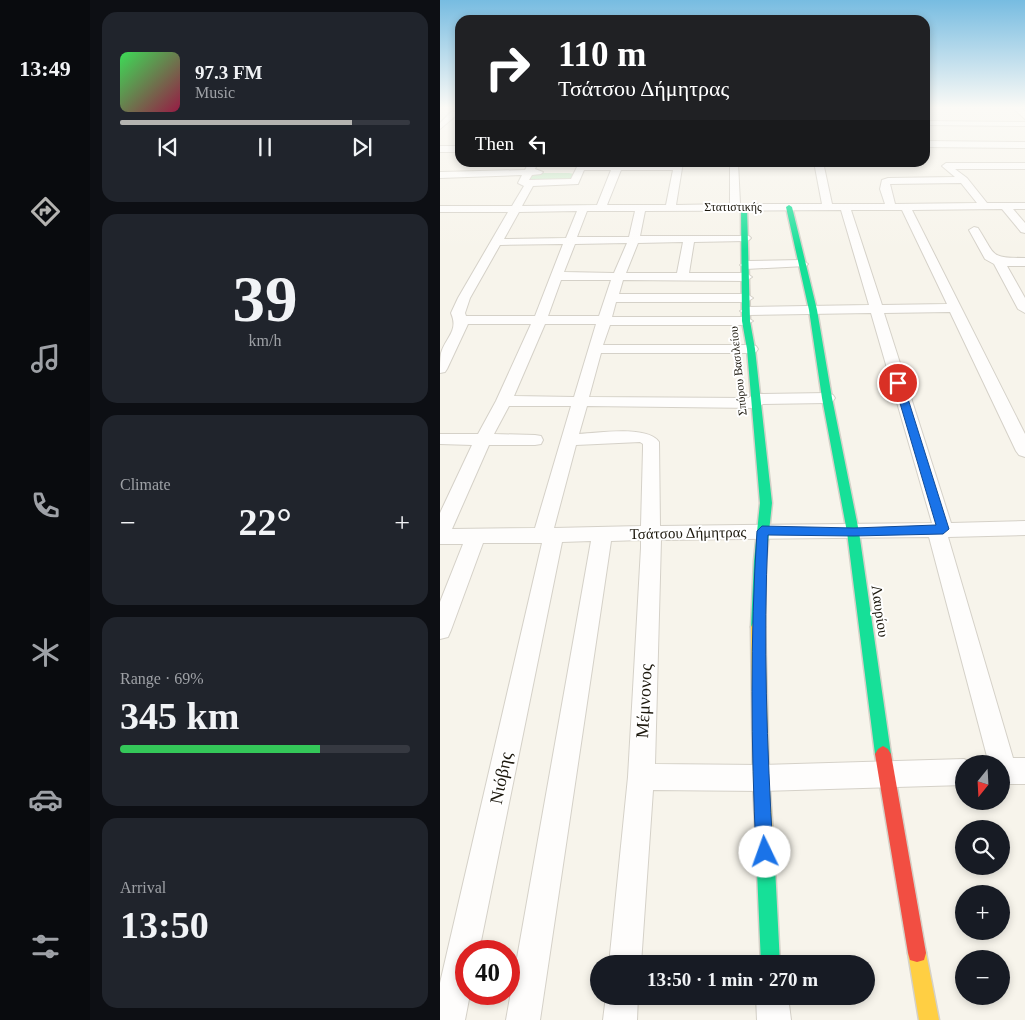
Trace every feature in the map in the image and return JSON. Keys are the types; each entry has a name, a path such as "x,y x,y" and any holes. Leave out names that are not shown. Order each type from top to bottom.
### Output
{"street":[{"path":"985,207 964,180 946,166 1025,166"},
{"path":"531,171 575,182 575,172 581,167"},
{"path":"601,208 617,167"},
{"path":"670,208 679,167"},
{"name":"Σπύρου Βασιλείου","path":"735,167 745,238 747,310 766,497 766,514 762,531 758,607 761,778 771,955"},
{"path":"819,167 827,206"},
{"path":"440,369 460,329 461,320 458,313 464,298 515,208 531,171"},
{"path":"445,175 546,172"},
{"path":"891,206 885,189 885,182 964,180"},
{"path":"844,206 1005,755"},
{"path":"905,206 1025,451"},
{"path":"1006,206 1025,230"},
{"name":"Στατιστικής","path":"440,209 1025,206"},
{"name":"Λαυρίου","path":"790,207 813,310 827,398 854,532 886,775 930,1020"},
{"path":"440,536 539,322 583,208"},
{"path":"548,535 569,440 595,348 618,277 634,240 641,208"},
{"path":"974,230 989,257 998,262 1025,262"},
{"path":"497,242 745,238"},
{"path":"682,277 688,239"},
{"path":"998,262 1025,309"},
{"path":"556,276 682,277 802,264"},
{"path":"611,298 747,310"},
{"path":"461,320 604,322 747,310 956,308"},
{"path":"595,348 752,350"},
{"path":"504,401 755,401 827,398"},
{"path":"440,439 535,440"},
{"name":"Μέμνονος","path":"569,440 648,439 652,449 641,777 626,955"},
{"name":"Τσάτσου Δήμητρας","path":"440,536 762,531 854,532 1025,528"},
{"path":"523,1020 602,534"},
{"name":"Νιόβης","path":"448,1020 548,535"},
{"path":"440,630 476,536"},
{"path":"641,777 761,778 955,772"},
{"path":"620,1020 621,1005"},
{"path":"773,1005 774,1020"}],"green space":[{"path":"534,173 574,174 572,180 528,181"}],"traffic: fast":[{"path":"744,207 746,321 751,349 766,503 760,561 758,627"},
{"path":"789,207 813,310 827,398 853,532 883,754"},
{"path":"765,848 771,955"}],"traffic: slow":[{"path":"758,627 761,778 765,848"},
{"path":"917,953 929,1020"}],"traffic: jam":[{"path":"883,754 917,953"}],"route":[{"path":"765,852 761,778 758,607 762,531 854,532 943,529 898,383"}]}
